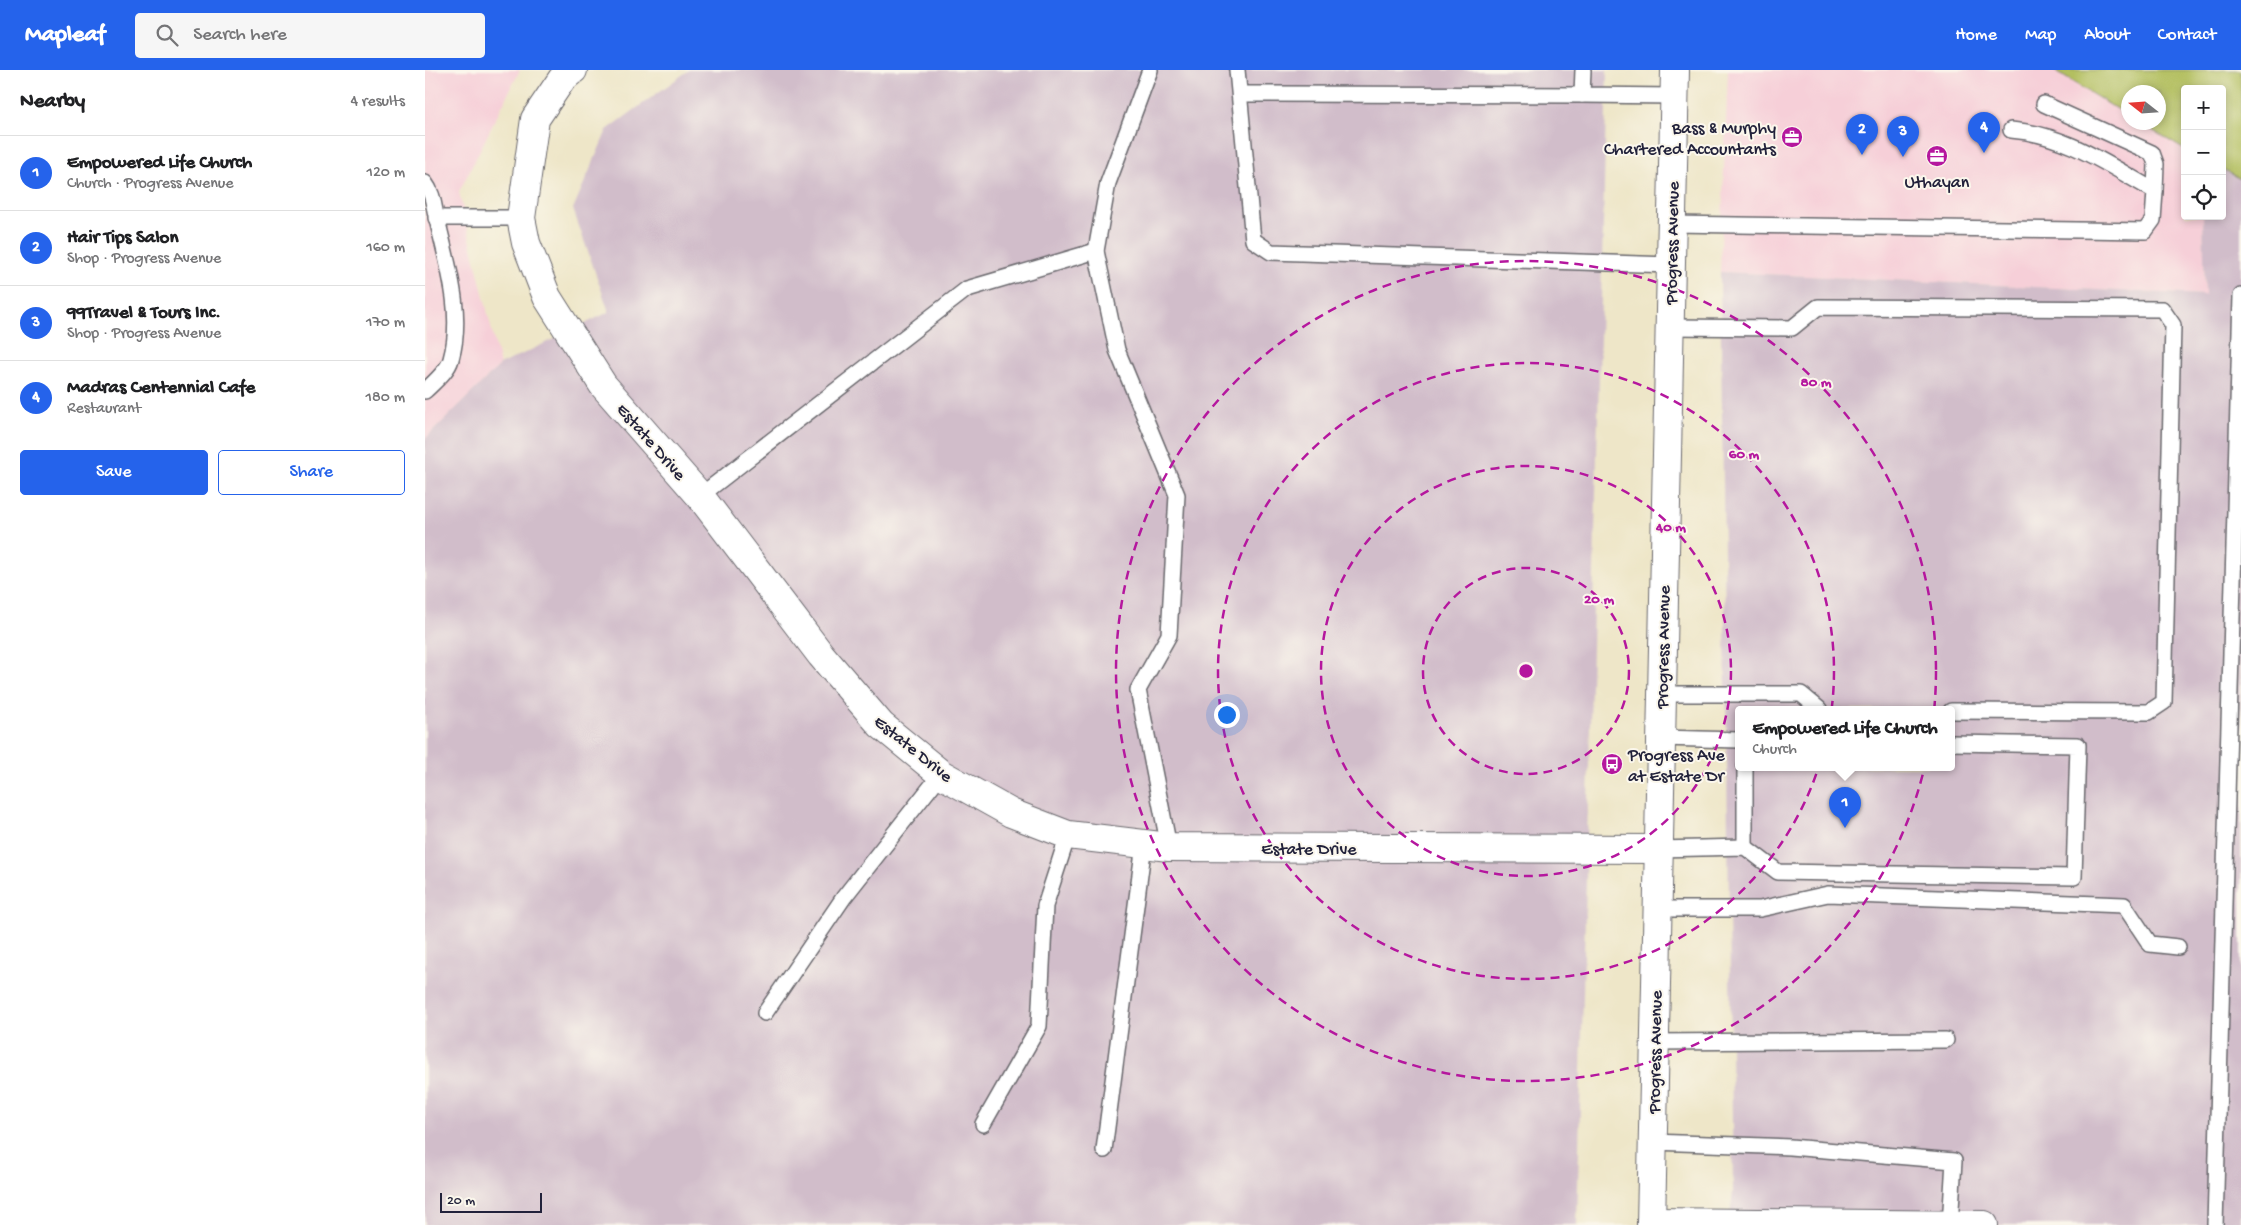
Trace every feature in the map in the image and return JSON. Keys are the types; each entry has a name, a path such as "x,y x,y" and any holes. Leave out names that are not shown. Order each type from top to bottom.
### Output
{"street":[{"name":"Estate Drive","path":"573,70 562,79 535,119 521,218 526,242 547,297 603,385 701,496 821,655 881,725 941,774 1011,813 1068,835 1157,846 1658,849"},
{"name":"Progress Avenue","path":"1651,1223 1675,83"},
{"path":"1651,1223 1984,1225"}],"lane":[{"path":"1104,1150 1157,846 1139,690 1169,635 1177,495 1117,350 1096,251 1108,183 1150,70"},
{"path":"1237,70 1253,240 1271,252 1671,265"},
{"path":"1582,96 1583,70"},
{"path":"1240,94 1582,96 1675,83"},
{"path":"1672,224 2145,231 2153,220 2156,164 2152,153 2044,104"},
{"path":"2011,130 2033,131 2069,144 2155,191"},
{"path":"425,391 437,380 451,361 455,337 454,302 447,257 428,192"},
{"path":"436,218 521,218"},
{"path":"701,496 967,288 1096,251"},
{"path":"2215,1225 2241,296"},
{"path":"1669,327 1792,328 1818,307 2162,309 2173,325 2164,702 2149,712 1955,711"},
{"path":"1661,694 1801,694 1815,706"},
{"path":"1660,738 1735,740"},
{"path":"1658,849 1745,847 1778,872 2074,877 2078,745 1955,743"},
{"path":"1745,771 1745,847"},
{"path":"765,1013 844,897 941,774"},
{"path":"983,1124 1039,1026 1045,906 1068,835"},
{"path":"1657,909 1760,909 1828,894 2124,905 2151,944 2178,947"},
{"path":"1654,1042 1946,1040"},
{"path":"1652,1142 1790,1147 1953,1161 1950,1224"}],"shaded area":[{"path":"425,70 520,70 459,192 500,365 425,439"},
{"path":"689,70 1607,70 1577,1225 425,1225 425,439 500,365 609,312 573,209 607,130"},
{"path":"1728,70 2053,70 2121,112 2121,130 2152,130 2181,148 2181,220 2203,220 2205,295 1720,272"},
{"path":"2226,172 2241,179 2241,1225 1729,1225 1733,1191 1720,272 2205,295 2203,220 2226,220"}],"green space":[{"path":"2053,70 2241,70 2241,179 2226,172 2226,85 2181,85 2181,148 2152,130 2166,130 2166,85 2121,85 2121,112"}],"place":[{"name":"Bass & Murphy Chartered Accountants","path":"1792,137"},
{"name":"Madras Centennial Cafe","path":"1984,153"},
{"name":"Hair Tips Salon","path":"1862,155"},
{"name":"Uthayan","path":"1937,156"},
{"name":"99Travel & Tours Inc.","path":"1903,157"},
{"name":"Progress Ave at Estate Dr","path":"1612,764"},
{"name":"Empowered Life Church","path":"1845,828"}]}
